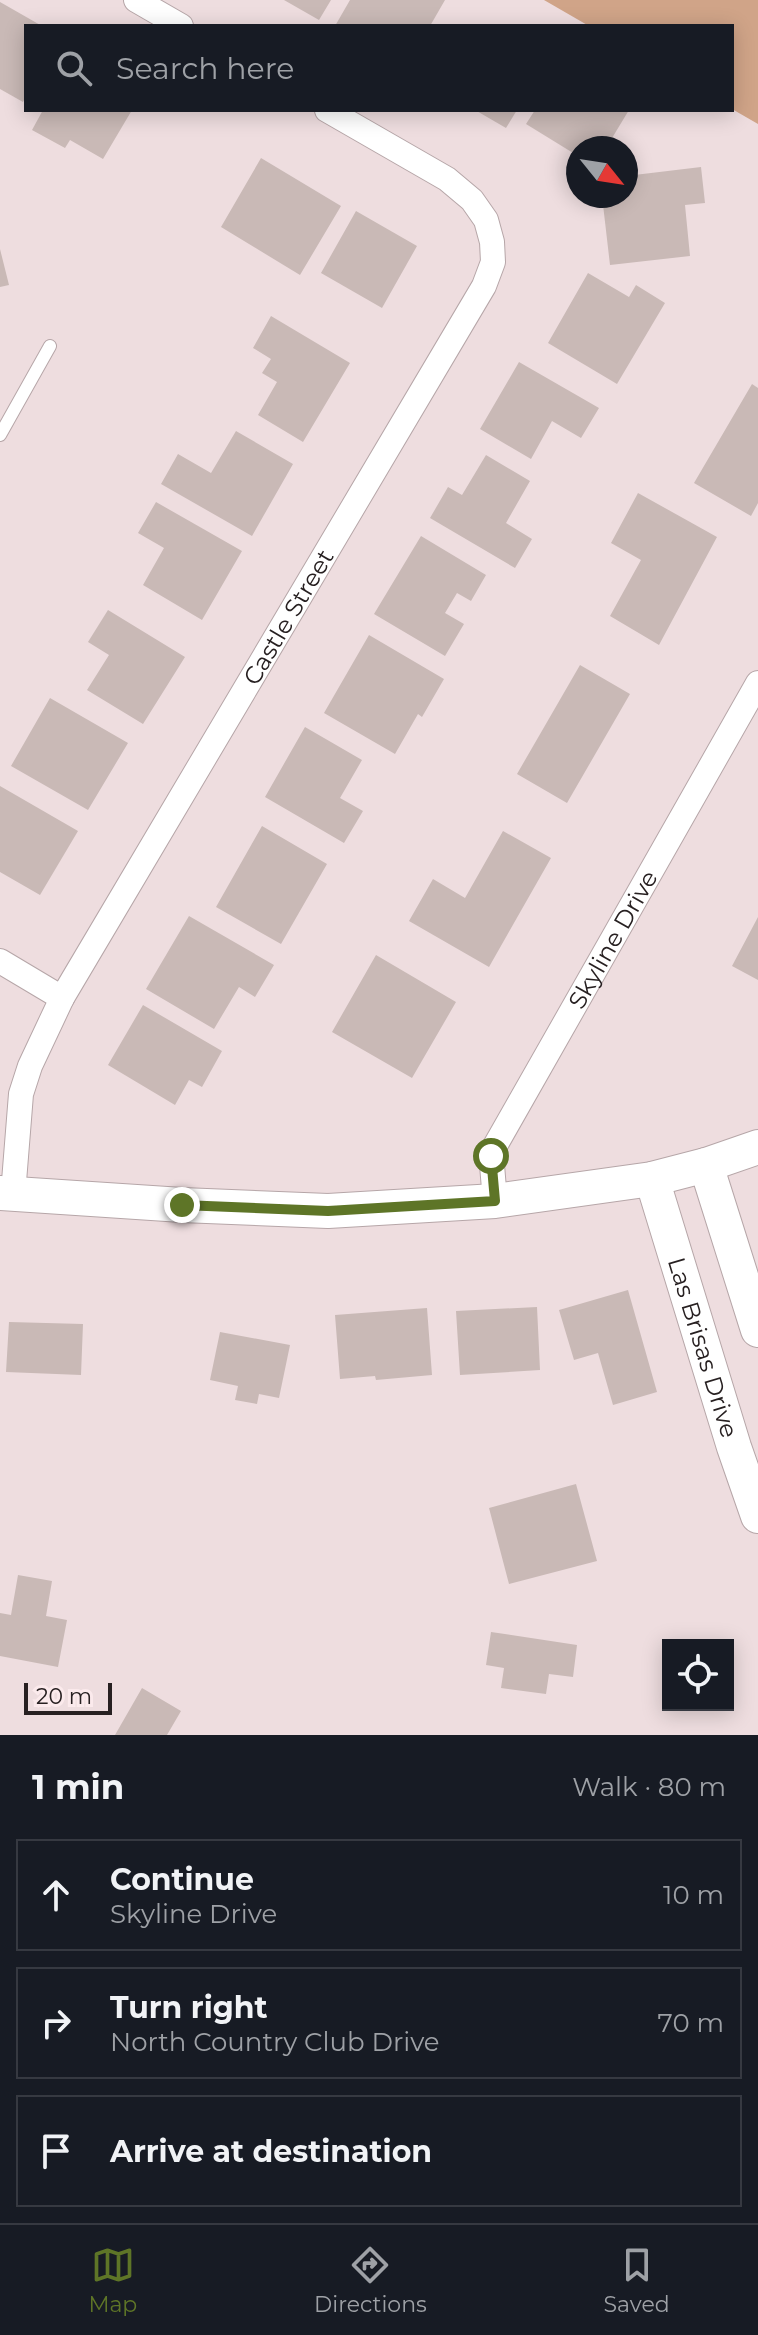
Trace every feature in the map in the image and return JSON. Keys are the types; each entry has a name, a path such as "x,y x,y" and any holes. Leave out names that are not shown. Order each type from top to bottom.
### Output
{"street":[{"path":"136,0 178,24"},
{"name":"Castle Street","path":"6,1194 21,1094 30,1066 62,998 484,286 493,262 486,220 472,200 447,179 330,112"},
{"name":"Skyline Drive","path":"495,1201 491,1153 758,683"},
{"path":"0,961 62,998"},
{"path":"6,1194 328,1211 495,1201 652,1179 758,1147"},
{"path":"706,1165 758,1330"},
{"name":"Las Brisas Drive","path":"652,1179 758,1516"}],"lane":[{"path":"0,435 50,346"}],"shaded area":[{"path":"544,0 758,0 758,124 734,110 734,24 586,24"}],"building":[{"path":"284,0 331,0 319,20"},
{"path":"350,0 445,0 431,24 336,24"},
{"path":"0,2 38,24 24,24 23,102 0,89"},
{"path":"42,112 131,112 103,159 70,140 65,148 32,130"},
{"path":"478,112 516,112 506,128"},
{"path":"534,112 628,112 613,136 566,136 566,149 526,124"},
{"path":"261,158 341,206 300,275 221,227"},
{"path":"701,167 705,203 685,205 690,256 610,265 603,208 638,208 638,175"},
{"path":"356,211 417,246 382,308 321,273"},
{"path":"0,249 9,285 0,287"},
{"path":"588,273 629,297 636,285 665,303 617,384 548,343"},
{"path":"271,316 350,363 303,442 258,415 277,382 262,373 271,359 253,348"},
{"path":"519,362 599,408 581,438 552,421 531,459 480,429"},
{"path":"752,384 758,388 758,503 751,516 694,483"},
{"path":"236,431 293,464 252,536 161,484 178,454 211,473"},
{"path":"486,455 530,481 506,523 532,539 515,568 430,518 448,487 462,495"},
{"path":"638,493 717,537 659,645 610,616 641,560 611,543"},
{"path":"156,502 242,551 202,620 143,585 164,548 138,533"},
{"path":"421,536 486,575 471,601 457,593 445,613 464,624 445,656 374,614"},
{"path":"108,610 185,657 143,724 87,690 109,655 88,642"},
{"path":"369,635 444,679 422,717 418,714 395,754 324,713"},
{"path":"580,665 630,694 567,803 517,774"},
{"path":"50,698 128,743 88,810 11,766"},
{"path":"305,727 362,760 340,798 363,811 344,843 265,797"},
{"path":"0,786 78,831 40,895 0,872"},
{"path":"262,826 327,864 281,944 216,907"},
{"path":"503,831 551,858 489,967 409,921 433,879 465,898"},
{"path":"189,916 274,965 255,997 239,987 214,1029 146,989"},
{"path":"758,917 758,980 732,966"},
{"path":"376,955 456,1002 412,1078 332,1032"},
{"path":"143,1005 222,1051 202,1087 189,1080 175,1105 108,1065"},
{"path":"628,1290 657,1392 613,1405 598,1353 574,1360 559,1310"},
{"path":"537,1307 540,1370 460,1375 456,1311"},
{"path":"427,1308 432,1375 376,1380 375,1376 340,1379 335,1315"},
{"path":"9,1322 83,1324 81,1375 6,1372"},
{"path":"220,1332 290,1345 279,1398 259,1394 257,1404 235,1400 238,1386 210,1380"},
{"path":"576,1484 597,1561 509,1584 489,1508"},
{"path":"18,1575 52,1581 46,1616 67,1620 58,1667 0,1656 0,1613 11,1615"},
{"path":"491,1632 577,1645 573,1677 549,1674 546,1694 501,1688 504,1668 486,1665"},
{"path":"142,1688 181,1711 167,1735 115,1735"}],"route":[{"path":"182,1205 328,1211 495,1201 491,1156"}]}
